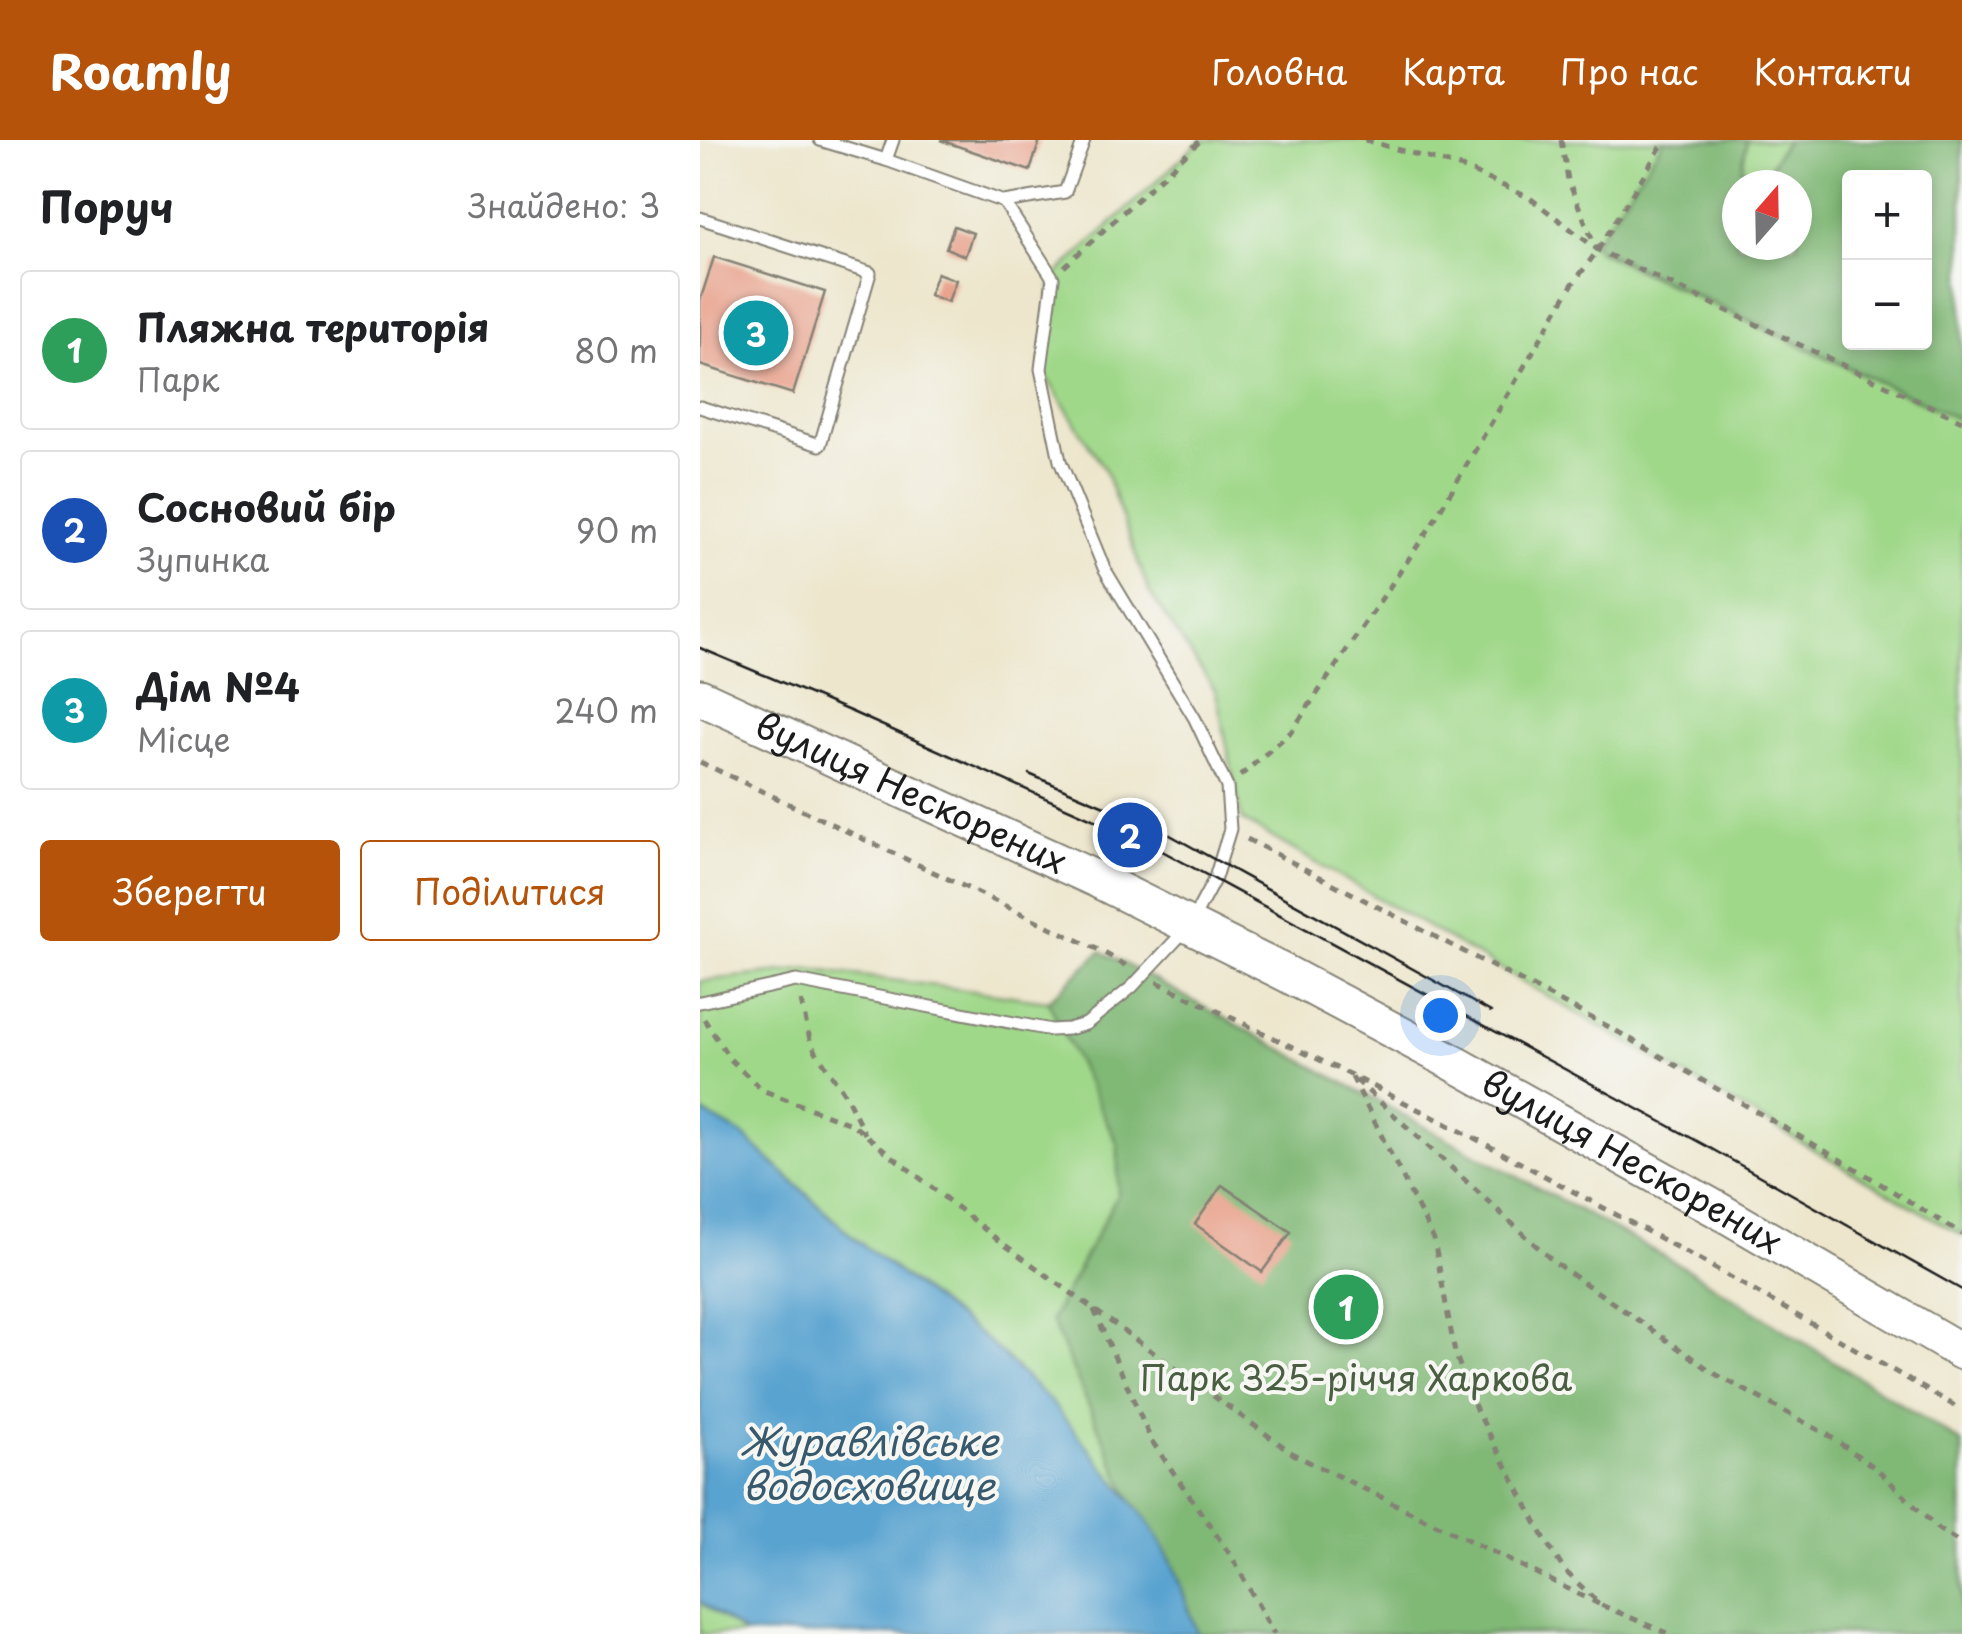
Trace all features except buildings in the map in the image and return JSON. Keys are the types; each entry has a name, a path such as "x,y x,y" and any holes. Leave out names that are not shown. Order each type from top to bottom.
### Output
{"main road":[{"name":"вулиця Нескорених","path":"700,697 1190,925 1454,1063 1962,1352"}],"lane":[{"path":"820,140 840,143 1004,202 1065,192 1084,140"},
{"path":"886,160 893,140"},
{"path":"700,1002 796,982 1052,1030 1068,1029 1086,1024 1143,976 1190,925 1215,878 1230,830 1226,787 1195,719 1104,568 1060,462 1041,370 1053,278 1004,202"},
{"path":"700,218 870,273 820,445 700,407"}],"path":[{"path":"1053,278 1201,140"},
{"path":"1365,140 1466,169 1530,198 1598,250 1962,421"},
{"path":"1561,140 1568,180 1598,250"},
{"path":"1226,787 1291,732 1429,529 1572,285 1666,140"},
{"path":"700,762 1101,951 1143,976 1351,1075 1702,1260 1962,1410"},
{"path":"1230,830 1612,1029 1962,1234"},
{"path":"796,982 811,1044 846,1096 866,1136"},
{"path":"700,1011 730,1058 762,1090 853,1125 998,1240 1295,1456 1669,1634"},
{"path":"1351,1075 1554,1262 1717,1375 1828,1435 1877,1469 1938,1528 1962,1544"},
{"path":"1351,1075 1434,1240 1456,1353 1476,1409 1564,1570 1601,1604"},
{"path":"1094,1310 1152,1440 1233,1559 1274,1634"}],"green space":[{"path":"1201,140 1665,140 1598,251 1962,421 1962,1235 1242,820 1216,692 1149,592 1105,470 1041,369 1053,278"},
{"path":"1664,140 1747,140 1742,170 1722,170 1722,260 1812,260 1812,170 1768,170 1786,140 1962,140 1962,421 1592,246"},
{"path":"1747,140 1786,140 1768,170 1742,170"},
{"name":"Парк 325-річчя Харкова","path":"1101,951 1691,1271 1962,1443 1962,1634 1198,1634 1172,1563 1130,1499 1051,1320 1118,1194 1118,1145 1048,1001"},
{"name":"Парк 325-річчя Харкова","path":"1095,957 1962,1443 1962,1634 1198,1634 1172,1563 1052,1403 991,1344 854,1238 744,1136 700,1111 700,981 809,969 1048,1001"},
{"path":"700,1602 745,1634 700,1634"}],"water":[{"name":"Журавлівське водосховище","path":"700,1111 744,1136 854,1238 991,1344 1052,1403 1149,1522 1172,1563 1198,1634 745,1634 700,1602"}],"tram line":[{"path":"700,648 1153,846 1710,1148 1962,1290"},
{"path":"1029,774 1161,830 1491,1012"}],"place":[{"name":"Дім №4","path":"756,333"},
{"name":"Сосновий бір","path":"1130,835"},
{"name":"Пляжна територія","path":"1346,1307"}]}
